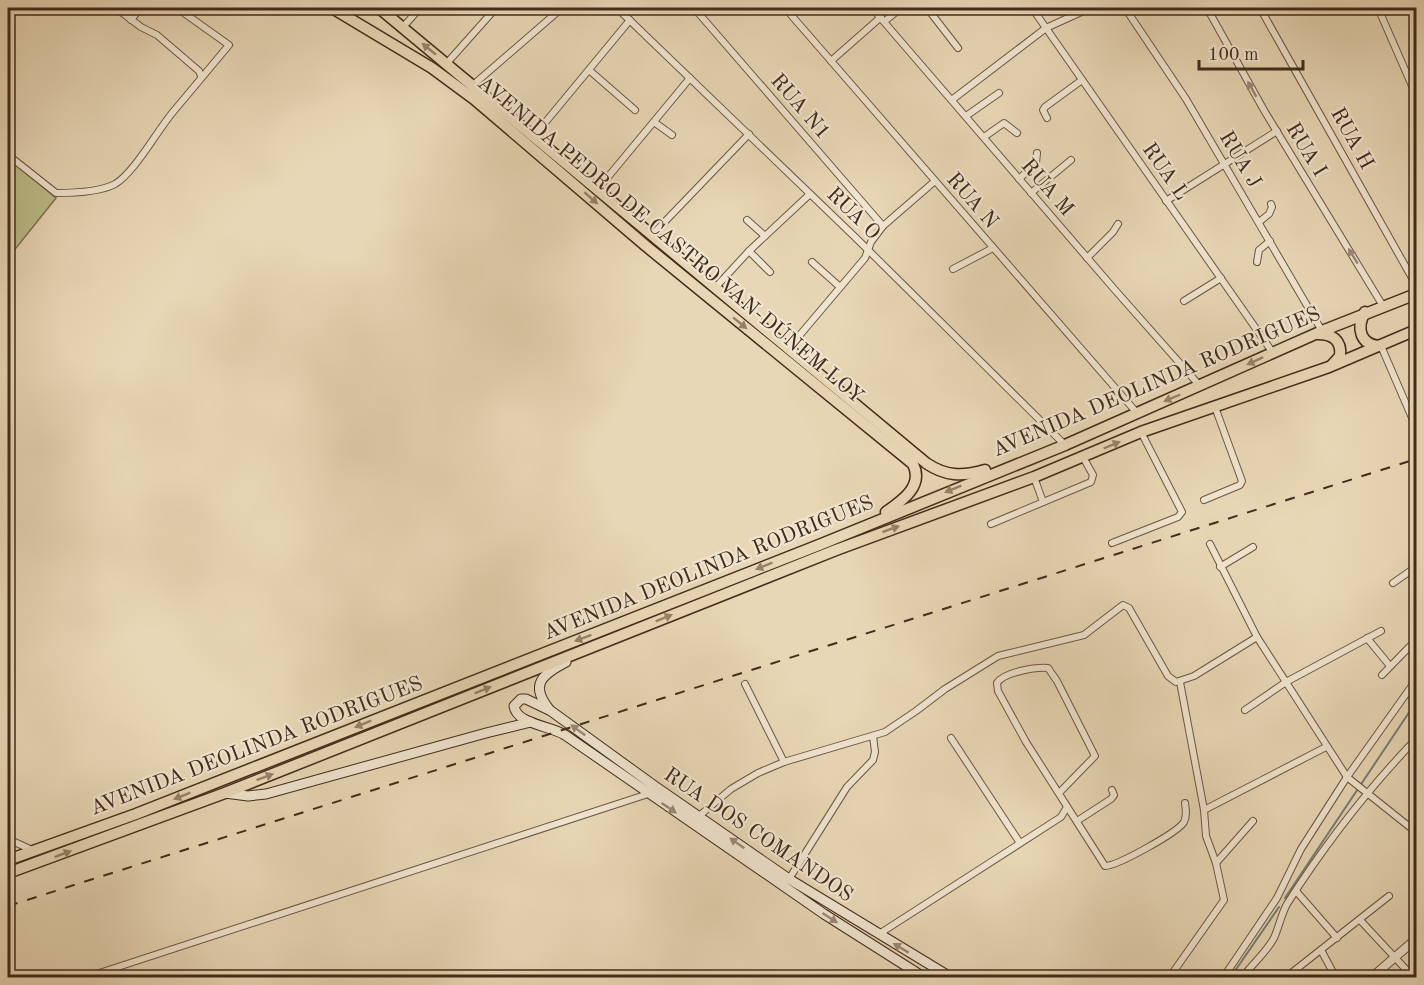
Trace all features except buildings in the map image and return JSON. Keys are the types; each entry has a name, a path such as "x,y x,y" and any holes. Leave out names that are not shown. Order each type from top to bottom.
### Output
{"highway":[{"name":"AVENIDA PEDRO DE CASTRO VAN-DÚNEM LOY","path":"332,8 432,68 474,99 646,246 913,464 916,480 910,492 903,500 871,523"},
{"name":"AVENIDA PEDRO DE CASTRO VAN-DÚNEM LOY","path":"379,8 598,189 787,350 934,469 947,474 961,475 1026,459"},
{"name":"AVENIDA DEOLINDA RODRIGUES","path":"8,860 147,810 697,593 1065,445 1365,312 1416,294"},
{"path":"1365,312 1360,324 1362,338 1372,346 1380,346"},
{"name":"AVENIDA DEOLINDA RODRIGUES","path":"8,873 225,793 836,550 1034,477 1141,432 1329,367 1416,330"},
{"path":"1319,332 1336,338 1340,344 1340,356 1329,367"}],"main road":[{"path":"551,711 540,692 542,678 547,672 594,647"},
{"name":"RUA DOS COMANDOS","path":"925,978 824,914 561,732 520,717 514,711 514,706 521,699 526,699 551,711 789,879 952,978"},
{"path":"225,793 248,796 266,794 531,722"}],"street":[{"path":"116,8 170,45 200,71 201,76"},
{"path":"131,20 140,8"},
{"path":"8,155 56,193 109,186 119,181 132,169 173,111 199,84 201,76 227,47 228,43 177,8"},
{"path":"402,27 420,8"},
{"path":"447,63 496,8"},
{"path":"473,85 562,8"},
{"name":"RUA O","path":"617,8 868,250 1065,445"},
{"name":"RUA N1","path":"694,8 883,226"},
{"name":"RUA N","path":"785,8 1137,412"},
{"name":"RUA M","path":"872,8 1200,386"},
{"path":"831,60 883,19 901,8"},
{"path":"927,8 958,48"},
{"name":"RUA L","path":"1032,8 1273,352"},
{"path":"952,99 1046,28 1078,10 1090,8"},
{"name":"RUA J","path":"1125,8 1186,99 1270,241 1319,332"},
{"name":"RUA I","path":"1207,8 1277,131 1383,306"},
{"path":"1262,10 1272,8"},
{"path":"1378,8 1416,95"},
{"name":"RUA H","path":"1262,10 1416,285"},
{"path":"534,136 630,20"},
{"path":"589,70 634,110"},
{"path":"598,189 690,78"},
{"path":"1047,118 1043,111 1045,107 1082,80"},
{"path":"966,116 999,93"},
{"path":"654,122 672,135"},
{"path":"984,137 1004,123 1017,133"},
{"path":"1166,201 1277,131"},
{"path":"652,235 749,134"},
{"path":"1019,179 1036,163 1037,153"},
{"path":"1031,193 1071,160"},
{"path":"787,350 865,258 871,242 883,226 935,181"},
{"path":"715,288 749,251 810,194"},
{"path":"1259,222 1269,214 1271,204"},
{"path":"747,220 765,236"},
{"path":"1087,258 1118,224"},
{"path":"1257,262 1259,250 1270,241"},
{"path":"952,269 993,248"},
{"path":"749,251 770,272"},
{"path":"812,262 840,287"},
{"path":"1184,301 1221,278"},
{"path":"1380,346 1416,427"},
{"path":"1204,500 1240,485 1242,481 1215,407"},
{"path":"1113,543 1178,517 1182,512 1141,432"},
{"path":"991,524 1091,482 1093,475 1083,457"},
{"path":"1034,477 1043,502"},
{"path":"1210,544 1257,636 1347,777 1416,832"},
{"path":"1220,567 1253,547"},
{"path":"1393,583 1416,567"},
{"path":"699,816 743,781 784,762 894,727 945,689 998,656 1084,634 1123,605 1129,608 1171,680 1180,682 1220,661 1257,636"},
{"path":"1245,710 1286,682 1381,631"},
{"path":"1367,638 1390,666"},
{"path":"1382,675 1416,640"},
{"path":"1059,793 1095,756 1057,681 1048,668 1037,668 1000,678 996,683 998,691 1026,742 1102,861 1108,867 1177,830 1186,815 1185,803"},
{"path":"1244,976 1274,938 1282,902 1305,844 1347,777 1416,680"},
{"path":"1169,978 1224,900 1216,863 1206,836 1204,810 1180,682"},
{"path":"745,684 784,762"},
{"path":"789,879 847,787 873,760 875,752 873,735"},
{"path":"951,738 1020,843"},
{"path":"1223,978 1282,902 1296,891 1366,792 1416,739"},
{"path":"1204,810 1326,747"},
{"path":"1061,817 1075,819 1111,799 1114,795 1112,790"},
{"path":"84,978 648,794"},
{"path":"879,934 1061,817 1067,807"},
{"path":"1216,863 1253,821"},
{"path":"8,839 35,851"},
{"path":"1296,891 1337,938"},
{"path":"1288,977 1389,896"},
{"path":"1360,920 1414,978"},
{"path":"1371,978 1416,939"},
{"path":"1321,950 1336,978"}],"green space":[{"path":"8,158 56,198 8,258"}],"waterway":[{"path":"1285,898 1416,702"},
{"path":"1230,978 1279,907"}],"railway":[{"path":"8,906 1416,459"}]}
